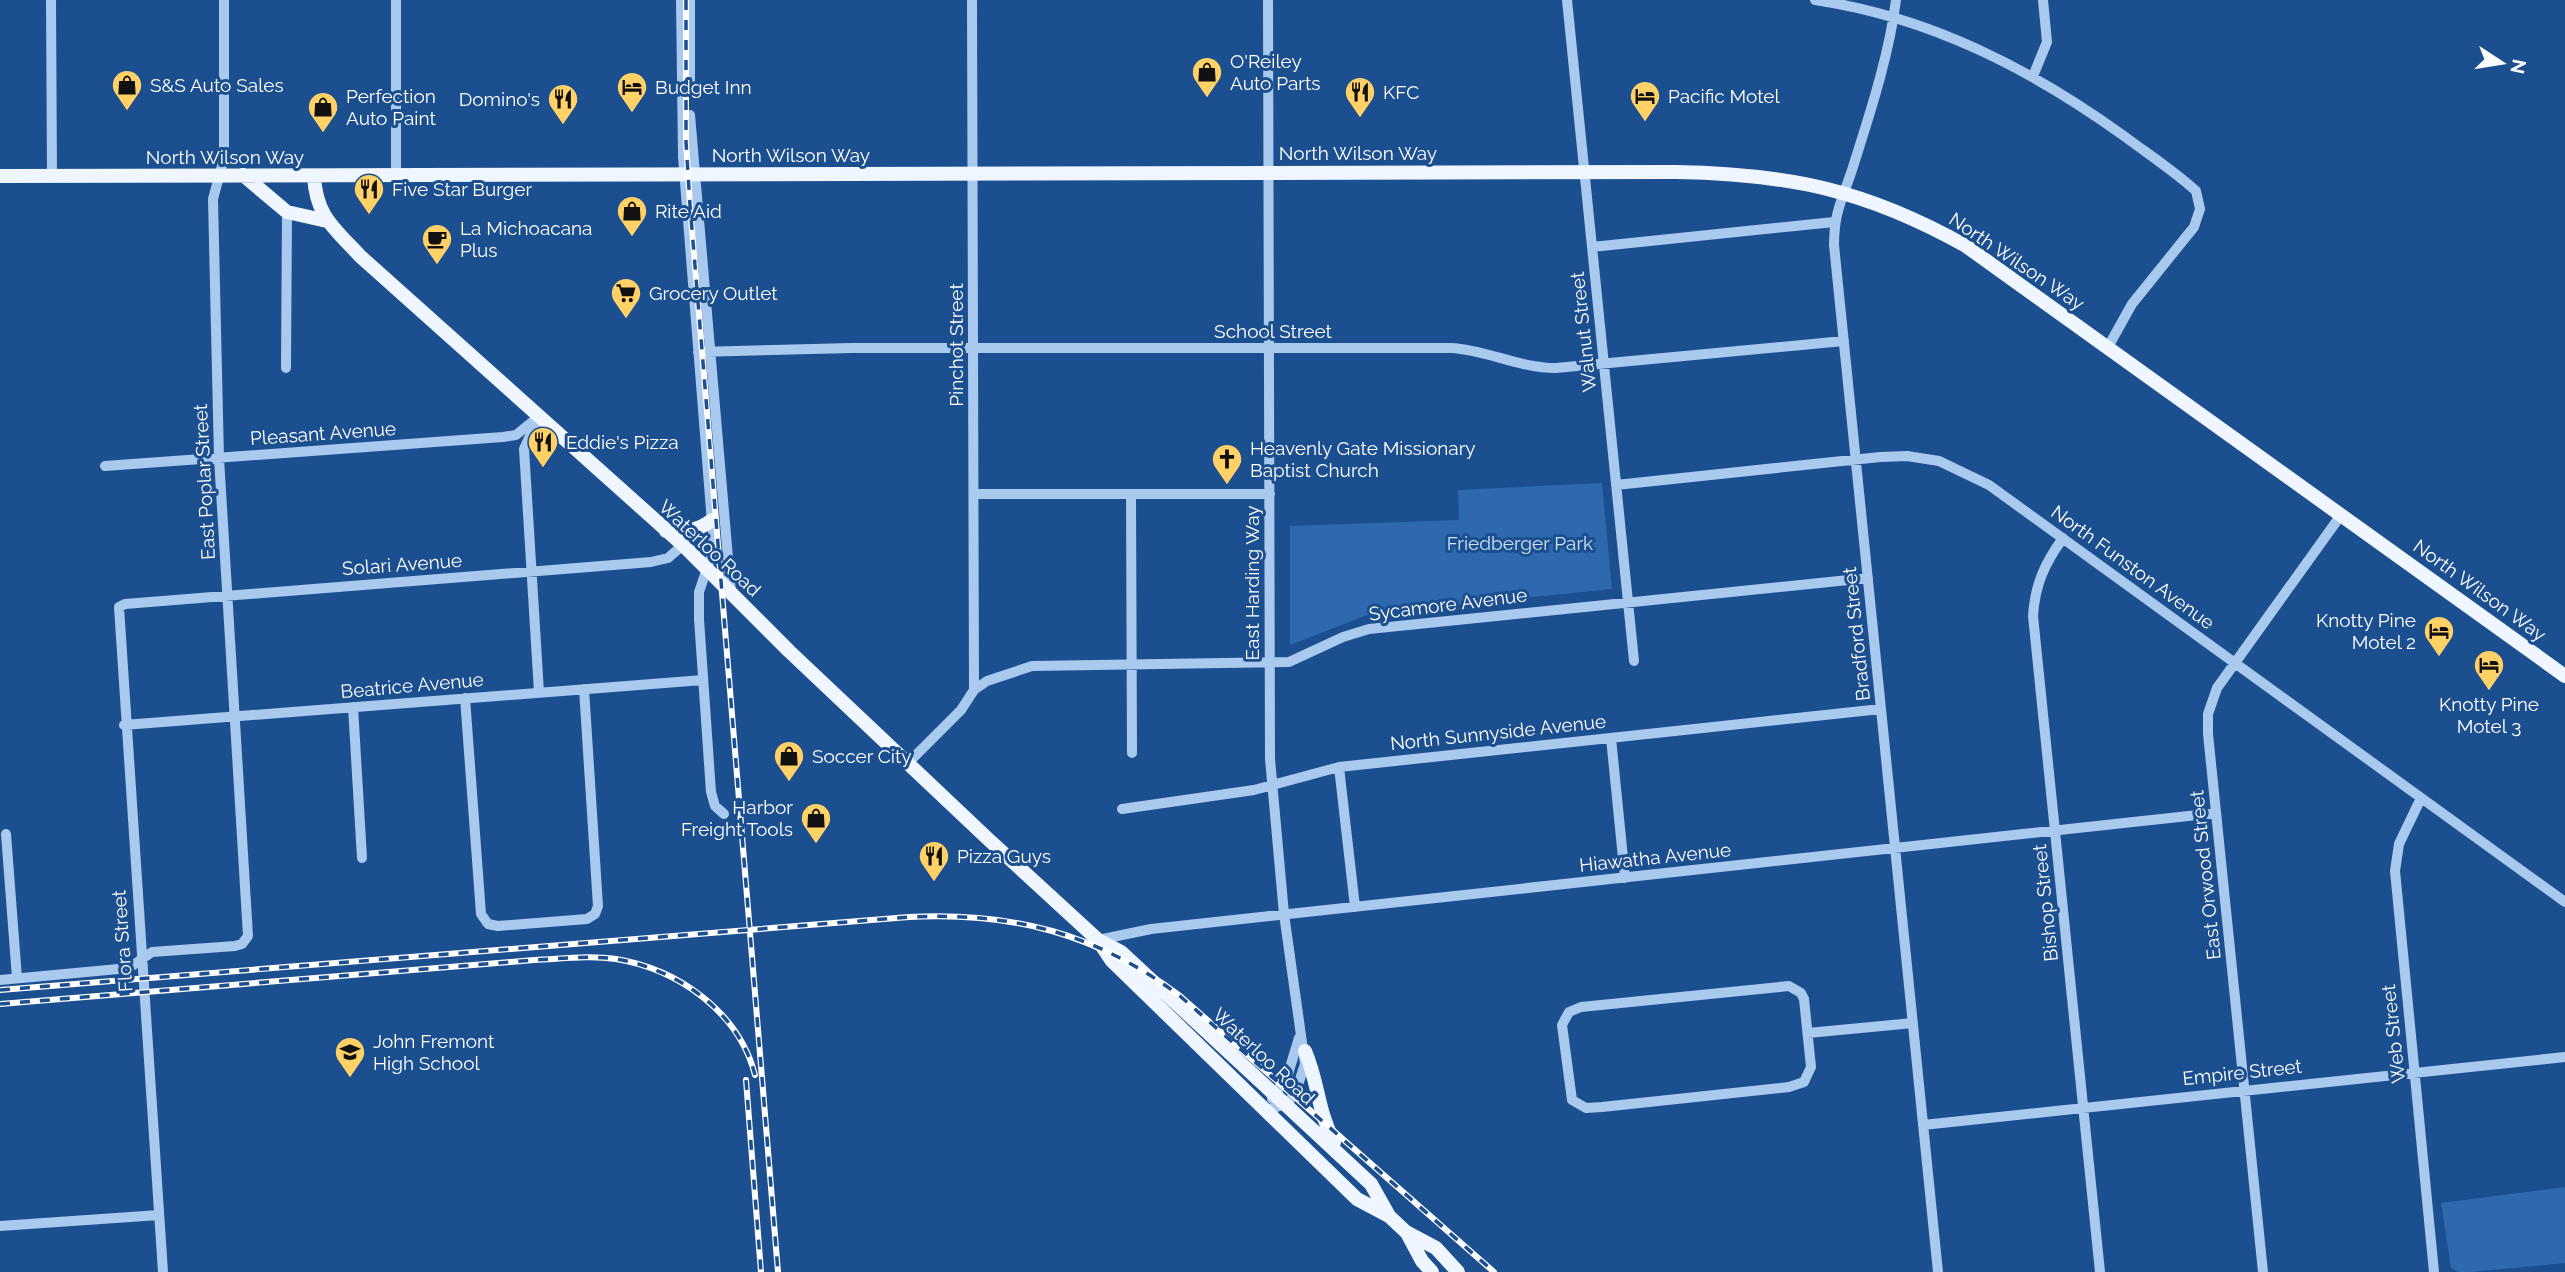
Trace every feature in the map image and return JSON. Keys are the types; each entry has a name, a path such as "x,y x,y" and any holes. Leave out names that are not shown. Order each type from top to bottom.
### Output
{"main road":[{"name":"North Wilson Way","path":"0,176 1584,172 1748,174 1786,178 1843,192 1913,217 1966,246 2565,676"},
{"path":"243,175 287,212 327,221"},
{"name":"Waterloo Road","path":"314,176 318,207 327,221 360,256 683,545 907,764 1098,940 1112,961 1357,1199 1389,1216 1406,1232 1436,1248 1458,1272"},
{"path":"666,531 691,531 702,528 712,520"},
{"name":"Waterloo Road","path":"1098,940 1121,951 1287,1103 1371,1184 1389,1216"},
{"path":"1302,1044 1315,1075 1321,1118 1342,1156"},
{"name":"Waterloo Road","path":"1406,1232 1422,1261 1432,1272"}],"street":[{"path":"51,0 52,176"},
{"name":"East Poplar Street","path":"140,960 152,952 242,944 248,930 219,458 213,200 225,158 224,0"},
{"path":"396,0 396,175"},
{"path":"681,0 698,352 714,548 698,592 710,792 715,806 724,814"},
{"path":"690,0 689,174 711,351 731,593"},
{"name":"Pinchot Street","path":"972,0 974,690"},
{"name":"East Harding Way","path":"1268,0 1271,785 1284,914 1302,1044 1303,1075 1287,1103"},
{"name":"Walnut Street","path":"1567,0 1634,661"},
{"path":"1815,0 1894,18 1947,36 2033,76 2086,109 2196,191 2200,209 2194,227 2132,304 2108,348"},
{"name":"Bradford Street","path":"1896,0 1894,18 1859,146 1834,222 1938,1272"},
{"path":"2033,76 2047,42 2043,0"},
{"path":"286,368 287,212"},
{"path":"1592,247 1834,222"},
{"name":"School Street","path":"698,352 1462,349 1542,368 1603,365 1844,341"},
{"path":"538,417 524,449 539,692"},
{"name":"Pleasant Avenue","path":"105,466 516,435 538,417"},
{"name":"North Funston Avenue","path":"1616,485 1857,459 1907,456 1939,461 1989,485 2565,902"},
{"path":"974,494 1270,494"},
{"path":"1131,494 1132,753"},
{"name":"East Orwood Street","path":"2263,1272 2208,714 2217,688 2234,662 2341,515"},
{"name":"Bishop Street","path":"2063,538 2041,573 2034,596 2033,616 2100,1272"},
{"name":"Solari Avenue","path":"119,607 125,604 651,562 668,558 683,545"},
{"name":"Sycamore Avenue","path":"907,764 961,710 974,690 986,681 1032,666 1292,661 1343,637 1369,629 1868,578"},
{"name":"Flora Street","path":"119,607 124,725 163,1272"},
{"name":"Beatrice Avenue","path":"124,725 703,680"},
{"path":"465,698 481,914 488,924 498,926 586,919 595,914 598,906 584,689"},
{"path":"353,707 362,858"},
{"name":"North Sunnyside Avenue","path":"1122,809 1254,790 1339,767 1881,709"},
{"path":"1611,738 1625,878"},
{"path":"1339,767 1355,906"},
{"name":"Web Street","path":"2421,798 2399,844 2395,870 2434,1272"},
{"name":"Hiawatha Avenue","path":"1098,940 1151,929 2216,813"},
{"path":"6,834 17,978"},
{"path":"0,980 129,968 140,960"},
{"path":"1789,986 1804,999 1808,1033 1810,1073 1804,1082 1789,1087 1586,1108 1572,1100 1565,1064 1563,1020 1569,1012 1581,1007 1789,986"},
{"path":"1808,1033 1913,1023"},
{"name":"East Harding Way","path":"1266,1111 1302,1044"},
{"name":"Empire Street","path":"1923,1125 2565,1057"},
{"path":"1266,1111 1287,1103"},
{"path":"0,1226 159,1215"}],"green space":[{"name":"Friedberger Park","path":"1602,483 1612,589 1370,614 1290,645 1290,526 1459,520 1458,490"},
{"path":"2565,1187 2565,1263 2471,1272 2458,1272 2451,1268 2441,1203"}],"railway":[{"path":"686,0 686,142 690,205 778,1272"},
{"path":"0,990 909,917 947,916 1018,923 1052,931 1117,956 1180,996 1494,1272"},
{"path":"0,1004 534,960 606,958 639,964 662,972 703,997 735,1032 747,1052 755,1075"},
{"path":"746,1080 761,1272"}],"place":[{"name":"O'Reiley Auto Parts","path":"1207,99"},
{"name":"S&S Auto Sales","path":"127,112"},
{"name":"Budget Inn","path":"632,114"},
{"name":"KFC","path":"1360,119"},
{"name":"Pacific Motel","path":"1645,123"},
{"name":"Domino's","path":"563,126"},
{"name":"Perfection Auto Paint","path":"323,134"},
{"name":"Five Star Burger","path":"369,216"},
{"name":"Rite Aid","path":"632,238"},
{"name":"La Michoacana Plus","path":"437,266"},
{"name":"Grocery Outlet","path":"626,320"},
{"name":"Eddie's Pizza","path":"543,469"},
{"name":"Heavenly Gate Missionary Baptist Church","path":"1227,486"},
{"name":"Knotty Pine Motel 2","path":"2439,658"},
{"name":"Knotty Pine Motel 3","path":"2489,692"},
{"name":"Soccer City","path":"789,783"},
{"name":"Harbor Freight Tools","path":"816,845"},
{"name":"Pizza Guys","path":"934,883"},
{"name":"John Fremont High School","path":"350,1079"}]}
